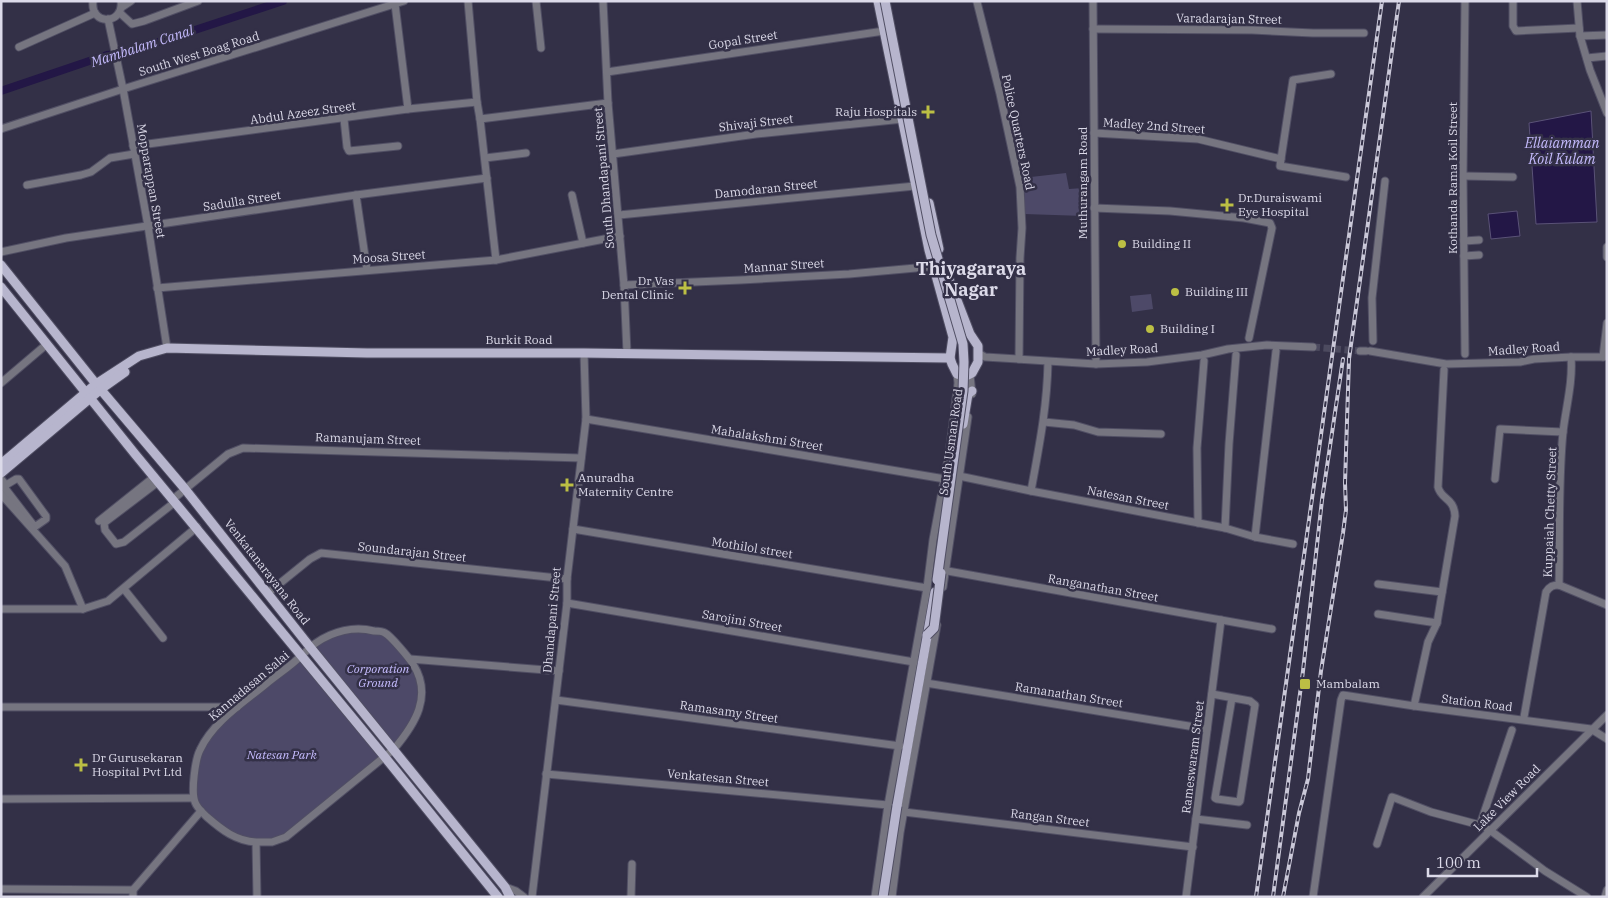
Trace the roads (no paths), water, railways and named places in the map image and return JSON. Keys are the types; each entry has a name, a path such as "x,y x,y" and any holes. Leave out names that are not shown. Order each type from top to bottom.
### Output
{"main road":[{"path":"878,1 903,118 915,186 953,337 950,358"},
{"path":"887,1 939,249 970,334 976,342 978,353"},
{"name":"South Usman Road","path":"887,1 931,235 958,322 964,353 963,391 927,635"},
{"name":"Venkatanarayana Road","path":"1,265 98,387 185,490 394,749 505,887 510,897"},
{"name":"Venkatanarayana Road","path":"2,290 498,897"},
{"path":"953,337 970,334"},
{"name":"Burkit Road","path":"98,387 142,361 145,355 167,348 367,353 584,352 950,358"},
{"name":"South Usman Road","path":"970,375 978,362 978,353"},
{"path":"1,472 98,387 127,364 139,356 145,355"},
{"name":"South Usman Road","path":"950,358 957,374"},
{"path":"957,374 970,375"},
{"path":"883,897 927,635 934,628 963,424 968,394 972,391"},
{"path":"1,464 88,396"},
{"path":"895,822 891,811 913,685 911,680"}],"street":[{"path":"93,1 92,8 94,13 100,18 108,20 121,7 131,1"},
{"path":"121,7 132,24 198,1"},
{"name":"South West Boag Road","path":"1,129 404,1"},
{"path":"468,1 476,102 480,119 496,260"},
{"path":"536,1 541,48"},
{"name":"South Dhandapani Street","path":"603,1 608,104 619,215 627,353"},
{"path":"972,1 978,1"},
{"name":"Police Quarters Road","path":"978,1 1020,187 1022,228 1020,258 1020,359"},
{"name":"Muthurangam Road","path":"1093,1 1096,364"},
{"name":"Kothanda Rama Koil Street","path":"1465,1 1463,176 1465,354"},
{"path":"1513,1 1513,26 1516,31 1580,32 1607,35"},
{"path":"1578,1 1580,32 1590,70 1607,113"},
{"path":"395,4 408,109"},
{"path":"19,47 94,13"},
{"name":"Mopparappan Street","path":"108,20 123,89 148,226 167,348"},
{"name":"Varadarajan Street","path":"1093,29 1364,33"},
{"name":"Gopal Street","path":"607,72 884,31"},
{"path":"1587,58 1607,56"},
{"path":"1281,159 1293,80 1331,74"},
{"name":"Abdul Azeez Street","path":"27,185 82,176 91,172 110,158 134,150 408,109 476,102"},
{"path":"480,119 608,104"},
{"name":"Shivaji Street","path":"613,154 756,134 903,118"},
{"path":"344,119 346,147 349,151 398,146"},
{"name":"Madley 2nd Street","path":"1094,133 1198,139 1281,159 1280,166 1346,177"},
{"path":"484,158 526,153"},
{"path":"1463,176 1513,177"},
{"name":"Sadulla Street","path":"1,252 66,238 356,195 487,178"},
{"path":"1373,341 1372,298 1385,181"},
{"name":"Damodaran Street","path":"619,215 915,186"},
{"path":"356,195 367,270"},
{"path":"572,195 583,243"},
{"path":"1094,208 1170,211 1244,218 1270,223 1272,228 1249,338"},
{"name":"Moosa Street","path":"157,288 496,260 620,236"},
{"path":"1464,241 1479,240"},
{"path":"1607,247 1607,257"},
{"path":"1464,256 1479,255"},
{"name":"Mannar Street","path":"624,285 849,274 944,265"},
{"path":"2,290 14,281"},
{"path":"1605,358 1607,323"},
{"path":"1,383 47,344"},
{"name":"Madley Road","path":"978,353 985,357 1096,364 1147,362 1228,349 1267,345 1314,347"},
{"path":"1255,536 1276,351"},
{"name":"Madley Road","path":"1365,351 1445,367 1520,362 1534,358 1571,356 1605,358"},
{"name":"Dhandapani Street","path":"532,893 556,700 567,603 567,579 586,419 584,352"},
{"path":"1225,528 1228,444 1236,355"},
{"name":"Kuppaiah Chetty Street","path":"1524,717 1546,592 1550,587 1559,585 1564,432 1572,374 1571,356"},
{"path":"1198,523 1197,448 1204,361"},
{"path":"1031,492 1044,422 1048,362"},
{"path":"1414,706 1428,642 1438,623 1455,516 1452,504 1442,496 1438,487 1445,367"},
{"name":"South Usman Road","path":"892,897 900,746 927,588 933,540 945,479 958,383 957,374"},
{"name":"South Usman Road","path":"875,897 926,683 946,571 972,391 970,375"},
{"name":"Mahalakshmi Street","path":"586,419 945,479"},
{"path":"1044,422 1074,426 1098,432 1161,434"},
{"path":"1495,479 1500,429 1564,432"},
{"name":"Ramanujam Street","path":"156,480 104,524 105,530 116,544 124,542 228,454 243,448 581,458"},
{"name":"Natesan Street","path":"959,476 1031,492 1225,528 1293,544"},
{"path":"33,527 46,519 46,516 19,479 4,482 4,487 33,527 65,566 83,609"},
{"path":"99,521 156,480"},
{"path":"1,494 33,527"},
{"path":"1,609 83,609 108,600 124,589 196,527"},
{"name":"Mothilol street","path":"573,530 927,588"},
{"name":"Soundarajan Street","path":"268,593 310,559 321,553 567,579"},
{"name":"Ranganathan Street","path":"930,568 1272,630"},
{"path":"1378,584 1442,592"},
{"path":"1559,585 1607,605"},
{"path":"124,589 163,638"},
{"name":"Sarojini Street","path":"567,603 914,662"},
{"path":"1378,614 1438,623"},
{"name":"Rameswaram Street","path":"1186,897 1221,620"},
{"name":"Kannadasan Salai","path":"193,798 198,753 204,741 237,707 302,656 310,647 332,634 361,628 386,633 410,659"},
{"path":"410,659 559,671"},
{"path":"1,799 193,798 201,811 222,830 236,838 247,842 272,842 286,837 394,749 405,736 419,713 421,695 418,673 410,659"},
{"name":"Ramanathan Street","path":"926,683 1207,730"},
{"path":"1212,694 1253,702 1255,705 1240,800 1238,802 1215,798 1232,698"},
{"name":"Station Road","path":"1313,897 1340,700 1343,694 1414,706 1591,729 1607,739"},
{"name":"Ramasamy Street","path":"556,700 900,746"},
{"path":"1,707 237,707"},
{"name":"Lake View Road","path":"1423,897 1607,715"},
{"path":"1480,825 1512,730"},
{"name":"Venkatesan Street","path":"546,774 897,808"},
{"path":"1377,844 1392,797 1432,812 1480,825 1545,871 1587,897"},
{"name":"Rangan Street","path":"897,808 1192,847"},
{"path":"1,889 133,893 201,811"},
{"path":"1196,819 1247,825"},
{"path":"256,842 257,897"},
{"path":"632,864 632,897"},
{"path":"505,887 516,891 524,897"},
{"path":"1604,897 1607,890"}],"water":[{"name":"Ellaiamman Koil Kulam","path":"1591,111 1597,222 1536,224 1529,123"},
{"path":"1517,211 1520,236 1491,239 1488,214"}],"waterway":[{"name":"Mambalam Canal","path":"1,91 107,55 125,53 283,1"}],"tunnel":[{"path":"1313,347 1360,351"}],"railway":[{"path":"1256,897 1382,1"},
{"path":"1283,897 1299,813 1308,779 1321,671 1346,510 1345,483 1349,359 1399,1"},
{"path":"1273,897 1303,671 1322,500 1343,359"}],"place":[{"name":"Raju Hospitals","path":"928,112"},
{"name":"Dr.Duraiswami Eye Hospital","path":"1227,205"},
{"name":"Building II","path":"1122,244"},
{"name":"Dr Vas Dental Clinic","path":"685,288"},
{"name":"Building III","path":"1175,292"},
{"name":"Building I","path":"1150,329"},
{"name":"Anuradha Maternity Centre","path":"567,485"},
{"name":"Mambalam","path":"1305,684"},
{"name":"Dr Gurusekaran Hospital Pvt Ltd","path":"81,765"}],"district":[{"name":"Thiyagaraya Nagar","path":"971,279"}],"park label":[{"name":"Corporation Ground","path":"378,676"},
{"name":"Natesan Park","path":"282,755"}]}
